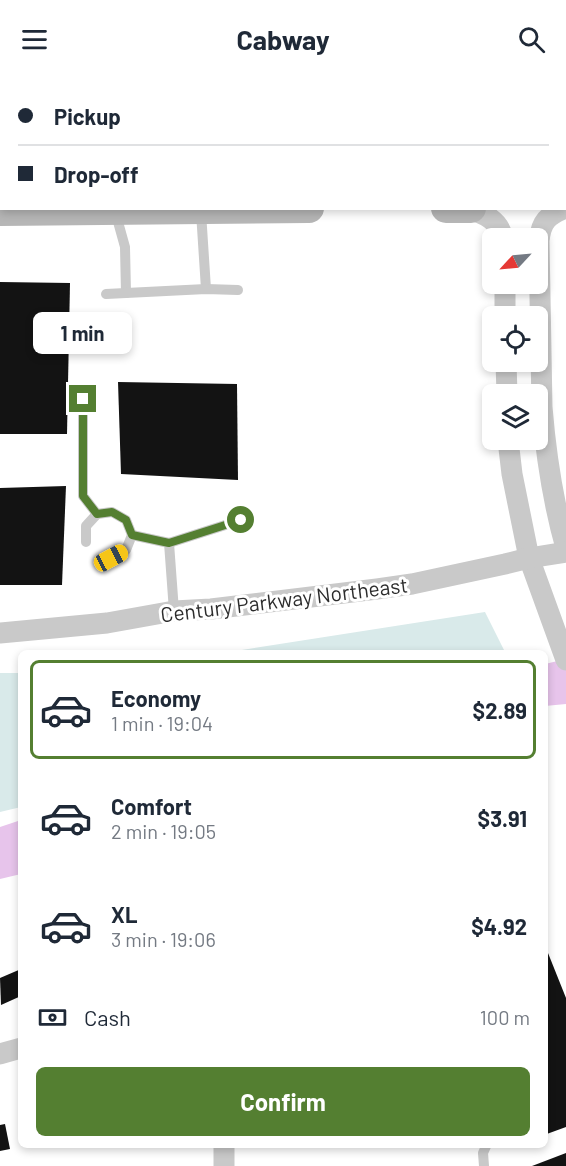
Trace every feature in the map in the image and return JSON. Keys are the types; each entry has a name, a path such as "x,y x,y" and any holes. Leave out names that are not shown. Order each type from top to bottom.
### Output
{"main road":[{"path":"0,212 201,210"}],"street":[{"path":"474,210 493,219 499,228"},
{"path":"562,210 547,219 540,231 539,241 544,433 551,485 566,550"},
{"path":"509,450 530,558 566,660"},
{"name":"Century Parkway Northeast","path":"0,633 107,623 174,611 211,609 412,584 566,550"},
{"path":"0,1054 18,1049"},
{"path":"224,1148 224,1166"}],"lane":[{"path":"115,210 125,247 126,294"},
{"path":"201,210 206,289"},
{"path":"105,294 206,289 238,290"},
{"path":"83,399 83,496 97,514"},
{"path":"86,542 86,526 97,514 112,512 126,520 132,535 126,550 111,558"},
{"path":"132,535 169,543 241,520"},
{"path":"169,543 174,611"},
{"path":"484,1166 483,1153 485,1148"}],"shaded area":[{"path":"485,612 504,650 242,650"},
{"path":"566,659 566,704 548,706 548,663"},
{"path":"0,673 18,673 18,808 0,812"},
{"path":"18,821 18,875 0,879 0,827"}],"building":[{"path":"0,282 70,283 67,434 0,434"},
{"path":"118,382 237,384 238,480 121,474"},
{"path":"66,486 62,585 0,585 0,488"},
{"path":"548,953 566,998 566,1127 548,1134"},
{"path":"18,970 18,997 1,1005 0,978"},
{"path":"5,1124 10,1149 0,1151 0,1125"},
{"path":"566,1153 566,1166 532,1166"}],"route":[{"path":"83,399 83,496 97,514 112,512 126,520 132,535 169,543 241,520"}]}
